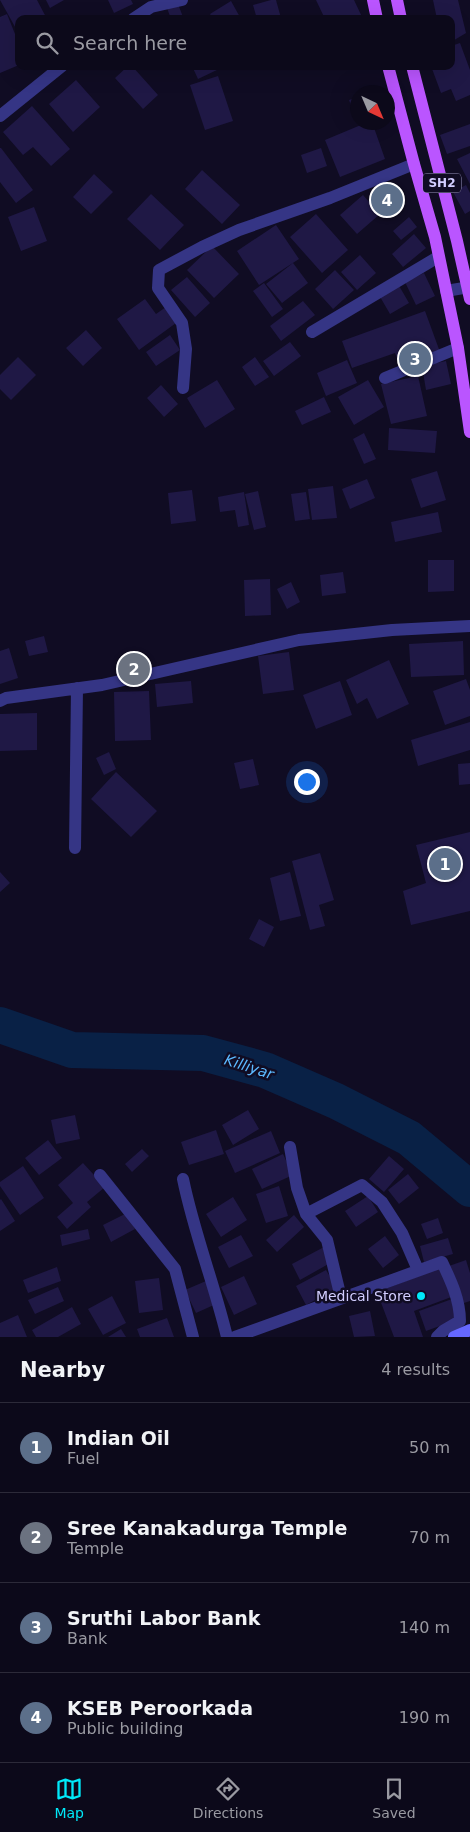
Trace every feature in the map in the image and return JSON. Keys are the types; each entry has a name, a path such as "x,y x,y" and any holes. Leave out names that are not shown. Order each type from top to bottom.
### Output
{"main road":[{"path":"373,0 376,15"},
{"path":"397,0 400,15"},
{"path":"389,70 435,238 458,348 470,432"},
{"name":"SH2","path":"413,70 469,291"}],"street":[{"path":"140,15 152,8 182,0"},
{"path":"0,116 57,70"},
{"path":"183,388 186,349 182,323 158,288 159,270 239,230 330,198 414,164"},
{"path":"312,332 438,257"},
{"path":"446,291 469,291"},
{"path":"385,378 458,348"},
{"path":"0,701 6,698 102,685 299,640 392,630 470,626"},
{"path":"75,848 77,688"},
{"path":"290,1147 297,1188 306,1214 326,1240 341,1298"},
{"path":"100,1175 175,1270 193,1337"},
{"path":"183,1179 189,1209 218,1300 227,1337"},
{"path":"306,1214 362,1185 382,1202 402,1233 418,1270"},
{"path":"235,1337 442,1262 452,1283 460,1312 460,1321 437,1337"},
{"path":"454,1337 470,1330"}],"building":[{"path":"0,0 37,0 45,15 15,15 15,27"},
{"path":"46,0 64,0 50,8"},
{"path":"108,0 131,0 133,4 114,13"},
{"path":"276,0 280,15 256,15 253,5"},
{"path":"316,0 354,0 361,15 323,15"},
{"path":"433,0 458,0 466,33 455,40 455,15 436,15"},
{"path":"231,1 239,15 211,15"},
{"path":"178,4 182,15 170,15 167,8"},
{"path":"7,14 15,34 15,67 0,73 0,17"},
{"path":"460,43 470,70 470,95 456,101 451,89 441,93 432,70 455,70 455,45"},
{"path":"124,70 136,70 158,95 143,109 115,78"},
{"path":"194,70 217,70 198,79"},
{"path":"218,76 233,121 205,130 190,85"},
{"path":"76,80 100,107 73,132 49,104"},
{"path":"32,106 70,149 51,166 33,147 23,155 3,132"},
{"path":"470,124 470,146 447,154 440,135"},
{"path":"350,130 375,130 385,159 340,177 325,140"},
{"path":"0,148 33,190 16,203 0,182"},
{"path":"321,148 327,166 307,173 301,155"},
{"path":"470,153 470,184 457,159"},
{"path":"202,170 240,205 222,224 185,189"},
{"path":"94,174 113,192 91,214 73,197"},
{"path":"466,185 470,193 470,211 465,214 453,192"},
{"path":"151,194 184,225 160,250 127,219"},
{"path":"363,195 380,214 357,234 340,215"},
{"path":"34,207 47,241 21,251 8,217"},
{"path":"316,214 348,250 322,273 290,237"},
{"path":"409,217 417,227 401,240 393,231"},
{"path":"276,225 299,259 259,285 237,251"},
{"path":"414,234 426,248 403,267 392,254"},
{"path":"212,246 239,274 214,298 187,270"},
{"path":"360,255 376,273 357,290 341,272"},
{"path":"293,263 308,283 282,303 266,284"},
{"path":"335,270 354,290 333,309 315,289"},
{"path":"424,273 435,296 416,305 405,282"},
{"path":"187,277 210,303 195,317 171,290"},
{"path":"264,283 283,309 272,317 253,291"},
{"path":"398,284 409,303 390,314 379,295"},
{"path":"145,299 156,314 166,307 176,323 139,350 117,319"},
{"path":"303,301 315,315 281,341 270,326"},
{"path":"425,311 440,352 400,366 395,353 352,368 342,341"},
{"path":"86,330 102,348 83,366 66,348"},
{"path":"170,335 180,350 156,366 146,352"},
{"path":"290,342 301,356 274,376 263,361"},
{"path":"18,357 36,375 11,400 0,389 0,375"},
{"path":"255,357 269,377 255,386 242,367"},
{"path":"347,360 357,383 326,396 317,373"},
{"path":"446,361 451,384 426,390 422,366"},
{"path":"418,376 427,416 391,424 381,384"},
{"path":"217,380 235,409 205,428 187,398"},
{"path":"368,380 384,407 354,425 338,397"},
{"path":"161,385 178,404 164,417 147,398"},
{"path":"324,397 331,412 302,425 295,411"},
{"path":"389,428 437,431 435,453 388,450"},
{"path":"364,433 376,459 364,464 353,439"},
{"path":"437,471 446,500 421,508 411,479"},
{"path":"367,479 375,498 350,509 342,489"},
{"path":"333,486 337,518 312,520 308,489"},
{"path":"192,490 196,521 171,524 168,493"},
{"path":"258,491 266,527 254,530 245,494"},
{"path":"244,492 249,525 238,527 235,510 220,512 218,497"},
{"path":"306,492 310,519 295,521 291,494"},
{"path":"438,512 442,532 395,542 391,522"},
{"path":"428,560 454,560 454,591 428,592"},
{"path":"343,572 346,593 322,596 320,575"},
{"path":"270,579 271,615 245,616 244,580"},
{"path":"291,582 300,602 287,609 277,589"},
{"path":"44,636 48,652 29,656 25,641"},
{"path":"463,641 464,675 411,677 409,644"},
{"path":"9,648 18,678 0,684 0,651"},
{"path":"289,652 294,690 263,694 258,656"},
{"path":"389,660 409,704 377,719 367,698 357,704 346,680"},
{"path":"466,679 470,690 470,716 445,725 433,691"},
{"path":"191,681 193,703 157,707 155,684"},
{"path":"340,681 352,715 316,729 303,695"},
{"path":"149,691 151,740 115,741 114,692"},
{"path":"37,713 37,750 0,751 0,714"},
{"path":"470,722 470,750 418,766 411,740"},
{"path":"109,752 116,769 104,775 96,758"},
{"path":"253,759 259,785 240,789 234,763"},
{"path":"470,763 470,784 459,785 458,764"},
{"path":"116,772 157,811 131,837 91,799"},
{"path":"470,832 470,911 411,925 403,891 426,883 416,845"},
{"path":"320,853 334,900 319,905 325,926 310,930 292,861"},
{"path":"0,872 10,883 0,892"},
{"path":"290,872 301,916 280,921 270,878"},
{"path":"259,919 274,927 264,947 249,939"},
{"path":"248,1110 259,1129 233,1145 222,1125"},
{"path":"75,1115 80,1139 56,1144 51,1120"},
{"path":"216,1130 224,1154 189,1165 181,1142"},
{"path":"271,1131 280,1153 235,1173 225,1151"},
{"path":"48,1140 62,1158 39,1175 25,1158"},
{"path":"142,1149 149,1156 132,1172 125,1164"},
{"path":"283,1154 293,1175 262,1189 252,1169"},
{"path":"389,1156 404,1169 384,1192 369,1179"},
{"path":"83,1163 105,1187 87,1202 91,1207 67,1229 57,1217 73,1203 58,1185"},
{"path":"23,1166 44,1198 20,1215 0,1186 0,1182"},
{"path":"408,1174 419,1188 399,1204 388,1190"},
{"path":"279,1186 288,1216 266,1223 256,1194"},
{"path":"368,1196 378,1212 356,1227 345,1211"},
{"path":"233,1197 247,1220 221,1237 206,1214"},
{"path":"0,1200 15,1221 0,1231"},
{"path":"127,1213 135,1229 111,1242 103,1225"},
{"path":"294,1215 304,1227 277,1252 266,1240"},
{"path":"438,1218 443,1233 427,1239 421,1224"},
{"path":"88,1229 90,1239 62,1246 60,1235"},
{"path":"241,1235 253,1256 229,1268 218,1247"},
{"path":"385,1236 399,1255 383,1268 368,1249"},
{"path":"448,1238 453,1254 424,1262 420,1246"},
{"path":"324,1247 332,1262 300,1280 292,1264"},
{"path":"466,1260 470,1273 470,1301 461,1304 449,1266"},
{"path":"57,1267 61,1281 28,1293 23,1280"},
{"path":"443,1267 454,1296 414,1311 423,1337 394,1337 377,1292"},
{"path":"326,1270 337,1288 306,1305 296,1286"},
{"path":"244,1276 257,1304 234,1315 221,1287"},
{"path":"159,1278 163,1310 139,1313 135,1281"},
{"path":"206,1281 216,1304 196,1313 185,1290"},
{"path":"58,1287 64,1301 35,1314 28,1300"},
{"path":"112,1296 126,1323 103,1335 88,1309"},
{"path":"452,1299 459,1319 426,1331 419,1311"},
{"path":"72,1307 81,1324 58,1337 36,1337 32,1330"},
{"path":"370,1311 375,1336 354,1337 349,1316"},
{"path":"18,1315 27,1337 0,1337 0,1323"},
{"path":"167,1318 174,1337 140,1337 137,1329"},
{"path":"121,1329 126,1337 108,1337"}],"waterway":[{"name":"Killiyar","path":"0,1025 72,1050 203,1053 265,1070 336,1101 409,1138 470,1189"}],"place":[{"name":"KSEB Peroorkada","path":"387,200"},
{"name":"Sruthi Labor Bank","path":"415,359"},
{"name":"Sree Kanakadurga Temple","path":"134,669"},
{"name":"Indian Oil","path":"445,864"},
{"name":"Medical Store","path":"421,1296"}]}
